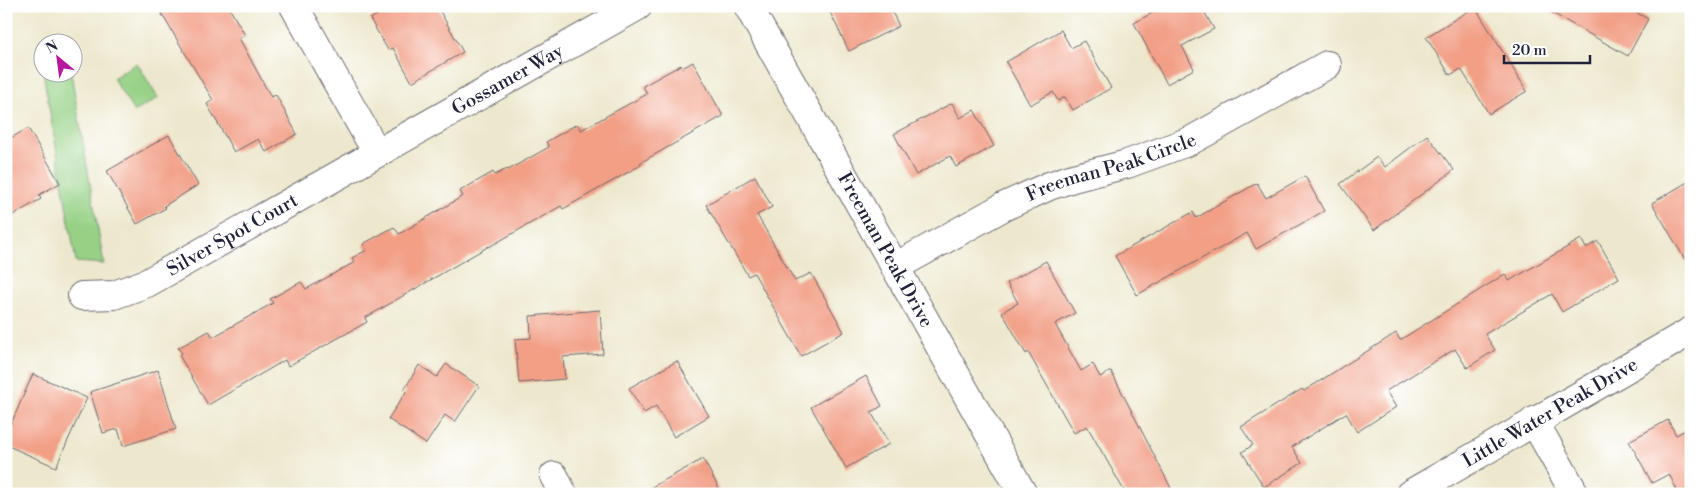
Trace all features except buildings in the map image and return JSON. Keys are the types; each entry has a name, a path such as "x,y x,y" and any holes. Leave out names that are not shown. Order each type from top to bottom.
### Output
{"street":[{"path":"294,6 377,153"},
{"name":"Freeman Peak Drive","path":"748,6 1023,494"},
{"name":"Gossamer Way","path":"377,153 631,8"},
{"name":"Freeman Peak Circle","path":"895,267 1003,207 1042,189 1073,178 1127,164 1190,141 1326,65"},
{"name":"Silver Spot Court","path":"82,296 114,295 147,283 377,153"},
{"name":"Little Water Peak Drive","path":"1410,494 1691,331"},
{"path":"1534,421 1575,494"}],"green space":[{"path":"137,63 158,98 134,112 113,78"},
{"path":"45,82 73,82 104,264 76,262"}]}
